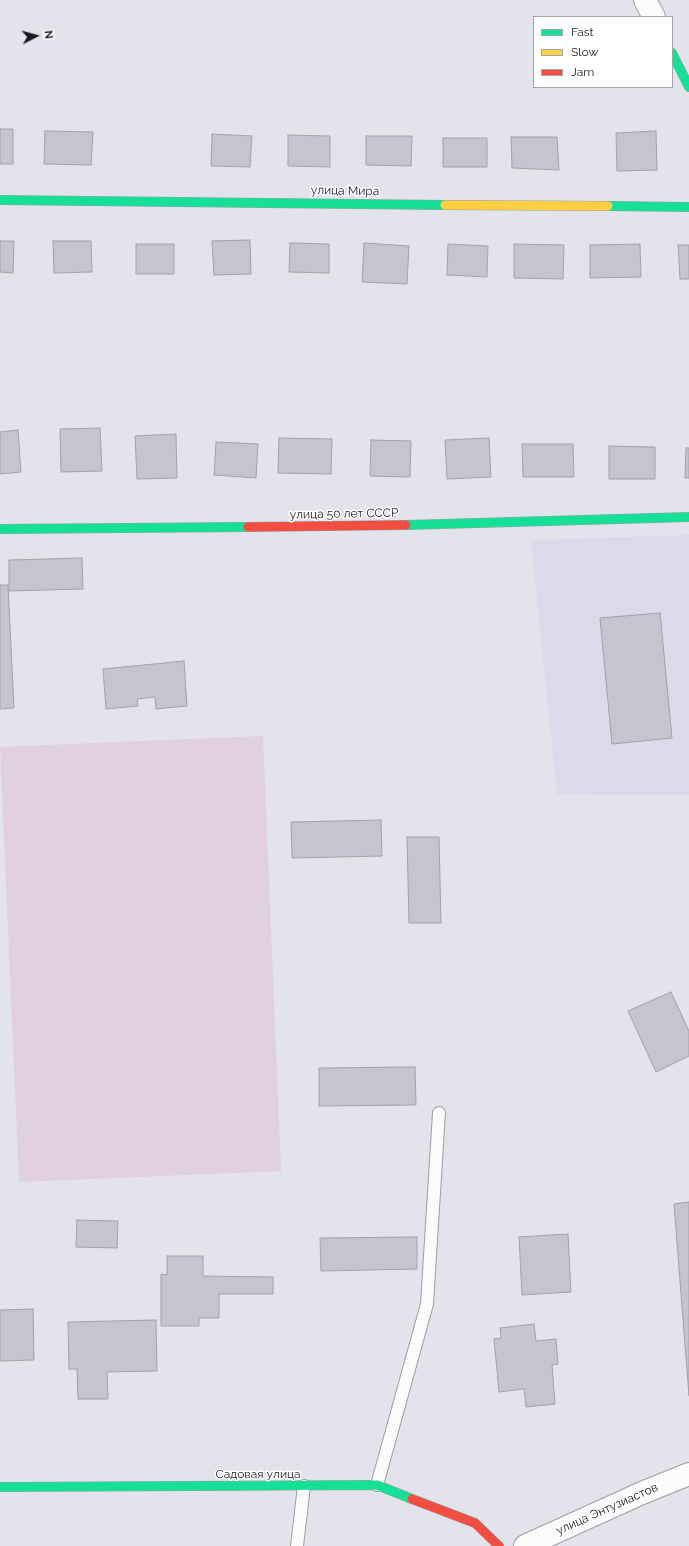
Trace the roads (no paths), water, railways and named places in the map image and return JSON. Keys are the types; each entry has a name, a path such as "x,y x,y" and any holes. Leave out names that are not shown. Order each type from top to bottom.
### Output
{"street":[{"path":"645,0 653,16"},
{"path":"673,55 689,87"},
{"name":"улица Мира","path":"0,200 689,207"},
{"name":"улица 50 лет СССР","path":"0,529 384,526 689,517"},
{"name":"улица Энтузиастов","path":"525,1546 642,1493 689,1474"},
{"name":"Садовая улица","path":"0,1488 377,1485 475,1523 499,1546"}],"lane":[{"path":"377,1485 427,1304 439,1113"},
{"path":"297,1546 304,1486"}]}
